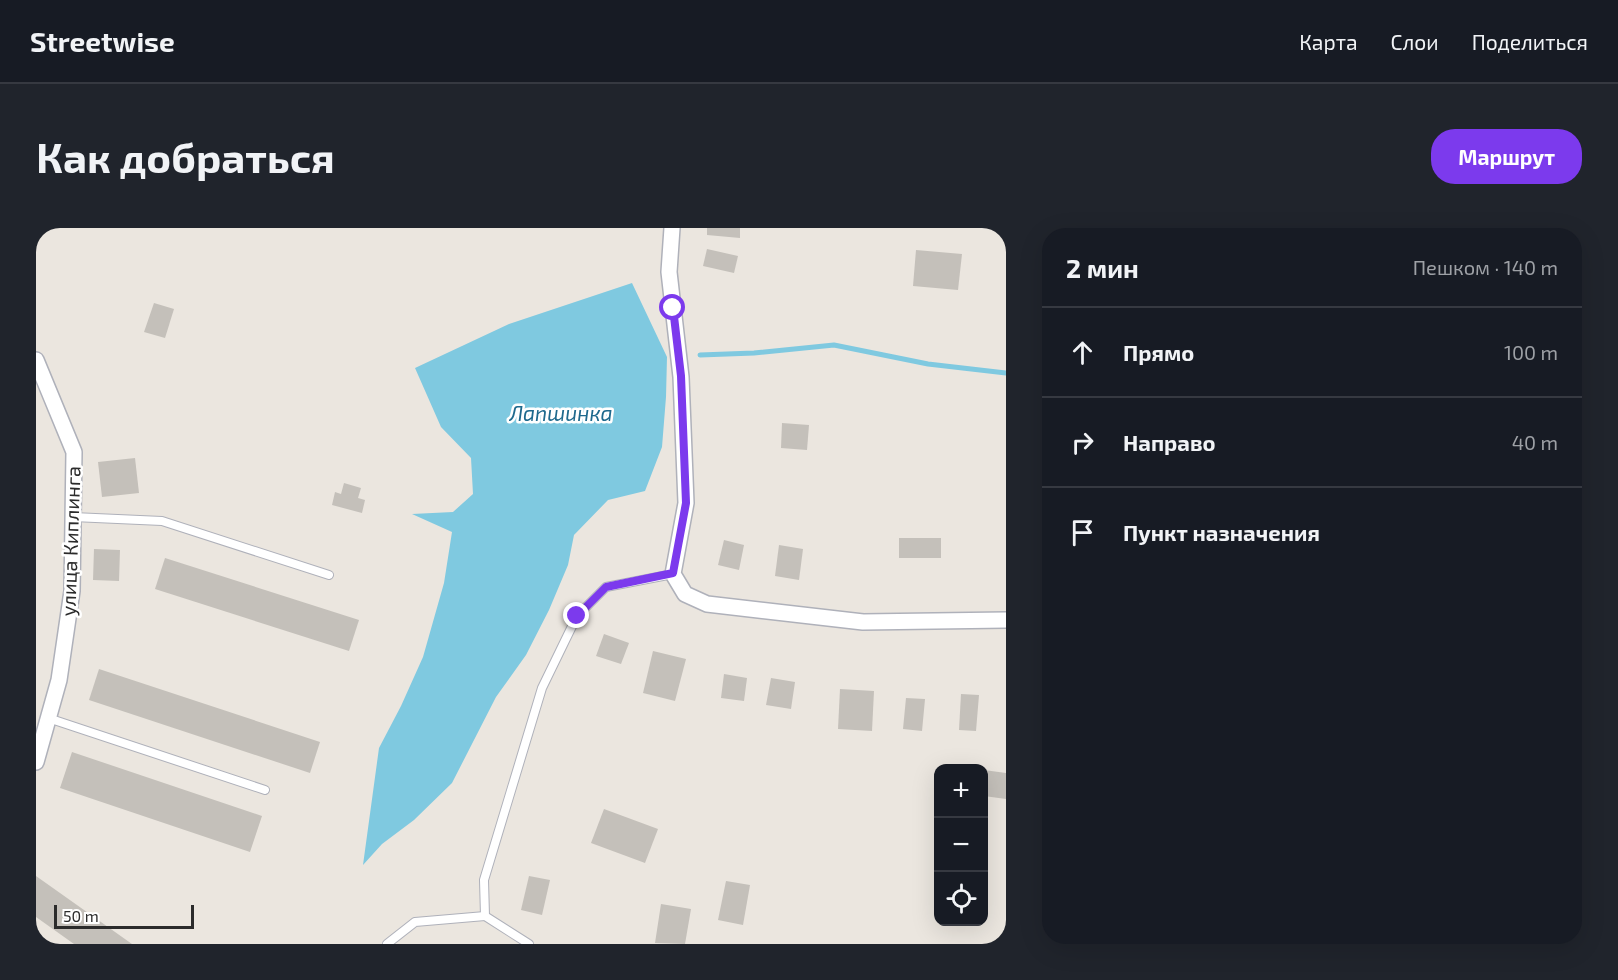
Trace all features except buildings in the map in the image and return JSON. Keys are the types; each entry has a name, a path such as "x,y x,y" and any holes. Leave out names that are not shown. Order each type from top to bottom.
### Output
{"street":[{"path":"672,228 669,272 681,376 686,503 673,573 686,594 706,604 863,622 1006,620"},
{"name":"улица Киплинга","path":"36,360 74,452 72,591 59,680 36,762"}],"lane":[{"path":"73,517 162,521 329,575"},
{"path":"485,916 484,880 542,688 577,616 606,587 673,573"},
{"path":"48,718 265,790"},
{"path":"387,944 416,922 485,916 529,944"}],"water":[{"name":"Лапшинка","path":"632,283 667,357 662,447 645,491 608,500 574,535 568,565 549,610 526,655 496,697 452,783 414,820 382,844 363,865 379,748 423,657 444,583 452,532 412,514 453,512 473,494 471,458 441,427 415,368 509,324"}],"waterway":[{"path":"700,355 754,353 834,345 928,364 1006,373"}],"route":[{"path":"577,616 606,587 673,573 686,503 681,376 673,308"}]}
